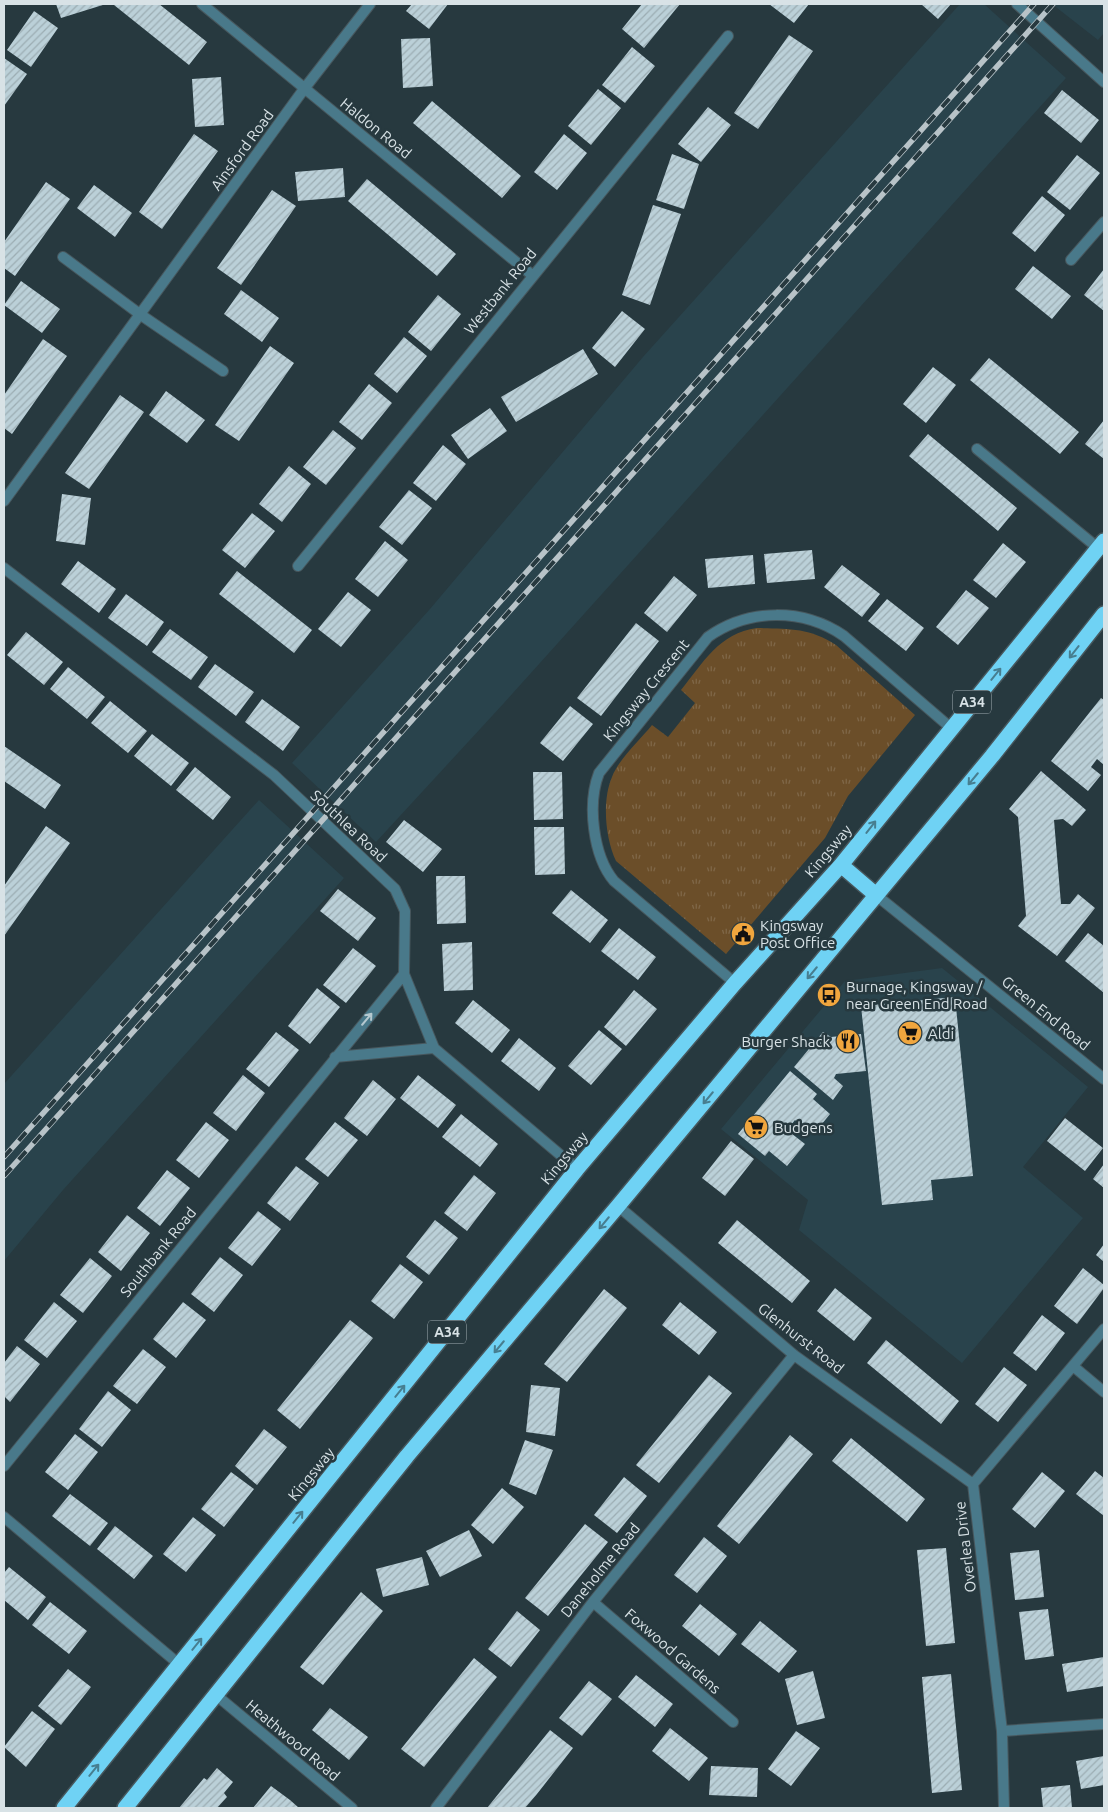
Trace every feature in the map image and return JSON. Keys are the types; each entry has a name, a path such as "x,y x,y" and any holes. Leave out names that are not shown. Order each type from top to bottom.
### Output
{"highway":[{"name":"Kingsway","path":"64,1808 577,1169 735,983 840,865 1101,544"},
{"path":"125,1808 407,1456 618,1206 992,756 1104,614"},
{"path":"840,865 876,895"}],"street":[{"name":"Haldon Road","path":"202,4 304,90 532,275"},
{"name":"Ainsford Road","path":"4,501 142,315 304,90 370,4"},
{"path":"1017,4 1104,82"},
{"name":"Westbank Road","path":"298,566 532,275 728,36"},
{"path":"1071,260 1104,222"},
{"path":"63,257 223,371"},
{"path":"977,449 1101,544"},
{"name":"Southlea Road","path":"4,568 274,775 395,889 405,911 404,974 434,1048 577,1169"},
{"name":"Kingsway Crescent","path":"735,983 614,882 605,871 599,857 592,801 599,773 708,637 721,628 749,617 791,616 826,624 844,636 951,728"},
{"name":"Green End Road","path":"876,895 1104,1079"},
{"name":"Southbank Road","path":"4,1466 404,974"},
{"path":"336,1057 434,1048"},
{"name":"Glenhurst Road","path":"618,1206 794,1355 973,1484"},
{"name":"Overlea Drive","path":"1004,1808 1002,1731 973,1484 1104,1329"},
{"name":"Daneholme Road","path":"436,1808 593,1602 794,1355"},
{"path":"1073,1366 1104,1392"},
{"path":"4,1517 180,1665"},
{"name":"Foxwood Gardens","path":"593,1602 732,1722"},
{"name":"Heathwood Road","path":"216,1695 352,1808"},
{"path":"1002,1731 1104,1724"}],"shaded area":[{"path":"960,4 984,4 1066,78 504,703 376,842 292,763 430,609 643,357"},
{"path":"1052,4 1104,4 1104,33 1098,40"},
{"path":"259,800 344,878 63,1190 4,1261 4,1084"},
{"path":"942,968 1088,1087 1023,1167 1083,1218 962,1363 799,1230 808,1200 721,1129 845,981"}],"green space":[{"path":"757,628 798,630 826,639 836,645 915,715 848,796 825,838 726,954 616,861 607,830 607,797 615,770 652,725 668,737 695,703 681,690 705,660 732,636"}],"building":[{"path":"56,4 106,4 61,18"},
{"path":"115,4 159,4 207,42 189,65"},
{"path":"412,4 448,4 429,29 406,11"},
{"path":"642,4 680,4 644,48 622,29"},
{"path":"769,4 809,4 794,23"},
{"path":"921,4 951,4 938,19"},
{"path":"34,11 58,28 31,67 7,50"},
{"path":"789,35 813,51 758,129 734,113"},
{"path":"430,38 433,86 403,88 401,39"},
{"path":"632,47 655,66 625,103 602,85"},
{"path":"4,58 27,74 4,106"},
{"path":"221,77 224,125 195,127 192,79"},
{"path":"598,89 621,108 591,145 568,126"},
{"path":"1062,90 1099,120 1081,143 1044,113"},
{"path":"432,101 521,176 502,198 413,123"},
{"path":"708,107 731,125 701,162 678,144"},
{"path":"194,134 218,151 162,229 139,212"},
{"path":"564,134 587,153 557,190 534,172"},
{"path":"672,154 699,164 684,209 656,200"},
{"path":"1077,155 1100,173 1070,210 1047,192"},
{"path":"343,168 345,197 298,201 295,172"},
{"path":"367,179 456,254 437,276 348,201"},
{"path":"46,182 70,199 15,276 4,268 4,242"},
{"path":"94,185 132,213 115,237 77,208"},
{"path":"272,190 296,206 241,285 217,268"},
{"path":"1042,196 1065,215 1035,252 1012,233"},
{"path":"653,205 681,214 650,305 622,295"},
{"path":"1033,266 1071,296 1052,319 1015,289"},
{"path":"1104,269 1104,311 1084,295"},
{"path":"21,281 60,309 42,333 4,305"},
{"path":"241,290 279,318 262,342 224,314"},
{"path":"438,295 461,314 431,351 408,332"},
{"path":"622,311 645,329 615,367 592,348"},
{"path":"404,337 427,356 397,393 374,374"},
{"path":"43,339 67,356 12,434 4,428 4,395"},
{"path":"270,346 294,363 239,441 215,425"},
{"path":"583,349 598,374 516,422 501,397"},
{"path":"989,358 1079,432 1060,454 970,380"},
{"path":"933,367 956,385 926,423 903,404"},
{"path":"369,384 392,403 362,440 339,422"},
{"path":"166,391 205,420 187,443 149,415"},
{"path":"120,395 144,412 89,489 65,473"},
{"path":"490,408 507,431 468,459 451,435"},
{"path":"1104,420 1104,459 1085,444"},
{"path":"333,430 356,448 326,485 303,467"},
{"path":"928,434 1017,508 998,531 909,456"},
{"path":"443,445 466,464 436,501 413,483"},
{"path":"289,466 311,484 282,522 259,504"},
{"path":"409,490 432,508 402,545 379,527"},
{"path":"62,494 91,498 85,545 56,541"},
{"path":"252,513 275,531 245,568 222,550"},
{"path":"385,541 408,560 378,597 355,579"},
{"path":"1003,543 1026,562 996,598 973,580"},
{"path":"812,550 815,579 767,583 764,554"},
{"path":"753,555 755,584 708,588 705,559"},
{"path":"78,561 116,589 99,613 61,584"},
{"path":"842,565 880,594 862,617 824,587"},
{"path":"237,571 312,630 294,653 219,594"},
{"path":"674,576 697,595 667,632 644,613"},
{"path":"966,590 989,608 958,645 936,627"},
{"path":"348,592 371,610 341,647 318,629"},
{"path":"126,594 164,622 147,646 108,618"},
{"path":"887,599 924,628 906,651 868,621"},
{"path":"636,623 659,641 601,716 577,698"},
{"path":"170,629 208,657 191,680 152,652"},
{"path":"26,632 63,662 44,685 7,655"},
{"path":"215,664 254,692 236,716 198,687"},
{"path":"68,667 105,697 87,719 50,689"},
{"path":"1101,698 1104,700 1104,765 1097,759 1091,767 1101,775 1088,791 1051,761"},
{"path":"262,699 300,727 283,751 245,722"},
{"path":"110,701 147,731 128,753 91,723"},
{"path":"570,706 593,724 563,761 540,743"},
{"path":"152,734 189,763 171,786 134,756"},
{"path":"4,746 61,785 45,809 4,781"},
{"path":"195,767 231,797 213,820 176,790"},
{"path":"1041,771 1086,810 1072,826 1063,819 1054,820 1061,904 1070,904 1078,894 1095,908 1057,956 1018,926 1026,916 1018,817 1009,809"},
{"path":"533,772 562,772 563,819 534,820"},
{"path":"404,820 442,849 423,872 386,842"},
{"path":"46,826 70,843 4,936 4,886"},
{"path":"534,827 564,827 565,874 535,875"},
{"path":"436,876 465,876 466,923 437,924"},
{"path":"338,889 376,918 358,941 320,911"},
{"path":"571,890 608,920 590,943 552,913"},
{"path":"619,928 656,957 638,980 601,951"},
{"path":"1088,933 1104,946 1104,993 1065,961"},
{"path":"472,942 473,990 444,991 442,944"},
{"path":"353,948 376,966 346,1003 323,985"},
{"path":"317,988 340,1007 310,1044 288,1026"},
{"path":"634,990 657,1009 626,1046 604,1027"},
{"path":"955,997 973,1176 931,1180 933,1200 882,1205 861,1006"},
{"path":"473,1000 510,1030 492,1053 455,1023"},
{"path":"599,1030 622,1049 591,1085 568,1066"},
{"path":"276,1032 299,1050 269,1087 246,1069"},
{"path":"823,1032 831,1037 861,1034 866,1071 836,1074 834,1078 843,1086 833,1100 794,1067"},
{"path":"519,1038 556,1068 539,1091 501,1061"},
{"path":"790,1071 817,1094 813,1099 830,1114 813,1135 795,1120 787,1130 805,1144 787,1166 769,1151 765,1156 738,1134"},
{"path":"243,1075 265,1093 236,1131 213,1113"},
{"path":"418,1075 456,1105 438,1128 400,1098"},
{"path":"373,1080 396,1099 367,1136 344,1118"},
{"path":"461,1114 498,1144 480,1167 442,1137"},
{"path":"1065,1118 1103,1148 1085,1171 1047,1141"},
{"path":"206,1122 229,1140 199,1178 176,1160"},
{"path":"335,1122 358,1140 328,1177 305,1159"},
{"path":"731,1141 754,1159 725,1196 702,1178"},
{"path":"1104,1164 1104,1188 1093,1179"},
{"path":"296,1166 319,1183 290,1221 267,1203"},
{"path":"167,1170 190,1188 160,1226 137,1208"},
{"path":"474,1175 496,1193 467,1231 444,1213"},
{"path":"258,1211 281,1229 252,1266 228,1248"},
{"path":"127,1215 150,1233 121,1271 98,1252"},
{"path":"435,1220 458,1238 429,1275 406,1257"},
{"path":"737,1220 810,1281 792,1303 718,1243"},
{"path":"1104,1244 1104,1262 1096,1255"},
{"path":"220,1257 243,1275 214,1312 191,1294"},
{"path":"90,1258 112,1276 83,1313 60,1295"},
{"path":"400,1264 423,1282 394,1319 371,1301"},
{"path":"1083,1268 1104,1285 1104,1288 1077,1324 1054,1306"},
{"path":"835,1288 872,1318 854,1341 817,1311"},
{"path":"604,1289 627,1308 567,1382 544,1364"},
{"path":"54,1302 77,1321 47,1358 24,1340"},
{"path":"183,1302 206,1320 176,1358 153,1339"},
{"path":"680,1302 717,1332 699,1355 662,1325"},
{"path":"1042,1315 1065,1333 1036,1371 1013,1353"},
{"path":"350,1320 373,1338 300,1429 277,1410"},
{"path":"886,1340 959,1401 941,1424 867,1363"},
{"path":"17,1346 40,1364 10,1402 4,1396 4,1363"},
{"path":"143,1349 166,1367 137,1404 113,1386"},
{"path":"1004,1367 1027,1385 998,1422 975,1404"},
{"path":"709,1375 732,1393 659,1483 636,1465"},
{"path":"531,1385 560,1388 555,1436 526,1432"},
{"path":"108,1391 131,1410 102,1447 79,1429"},
{"path":"264,1429 287,1447 257,1485 235,1466"},
{"path":"75,1434 98,1452 68,1490 45,1472"},
{"path":"790,1435 813,1454 739,1544 717,1526"},
{"path":"851,1438 925,1499 907,1522 832,1461"},
{"path":"525,1440 553,1450 536,1495 509,1484"},
{"path":"1095,1471 1104,1478 1104,1516 1076,1494"},
{"path":"231,1472 254,1489 224,1527 201,1509"},
{"path":"1042,1472 1065,1491 1035,1528 1012,1509"},
{"path":"624,1477 647,1496 617,1533 594,1515"},
{"path":"502,1488 524,1507 493,1544 471,1525"},
{"path":"70,1494 108,1523 90,1546 52,1516"},
{"path":"193,1517 216,1535 186,1572 163,1554"},
{"path":"585,1524 608,1542 548,1616 525,1598"},
{"path":"115,1526 153,1556 134,1579 97,1549"},
{"path":"469,1530 482,1556 440,1577 426,1551"},
{"path":"704,1537 727,1556 697,1593 674,1575"},
{"path":"946,1548 955,1643 926,1646 917,1550"},
{"path":"1039,1550 1044,1597 1015,1600 1010,1553"},
{"path":"422,1557 429,1585 383,1597 376,1569"},
{"path":"9,1567 46,1597 28,1620 4,1600 4,1573"},
{"path":"361,1592 383,1611 323,1685 300,1667"},
{"path":"50,1602 87,1631 69,1654 32,1625"},
{"path":"700,1604 737,1634 719,1656 682,1626"},
{"path":"1048,1609 1054,1656 1025,1660 1019,1612"},
{"path":"517,1611 540,1630 511,1667 488,1649"},
{"path":"760,1621 797,1651 779,1673 741,1644"},
{"path":"1104,1657 1104,1686 1067,1692 1062,1664"},
{"path":"474,1658 497,1677 424,1767 401,1749"},
{"path":"68,1669 91,1687 61,1725 38,1706"},
{"path":"813,1671 825,1718 797,1725 785,1679"},
{"path":"951,1674 962,1790 932,1793 922,1677"},
{"path":"636,1675 673,1704 655,1727 618,1697"},
{"path":"589,1681 612,1699 582,1736 559,1718"},
{"path":"330,1708 368,1737 349,1760 312,1730"},
{"path":"32,1711 55,1729 26,1767 4,1747"},
{"path":"670,1728 708,1758 689,1781 652,1751"},
{"path":"550,1730 573,1748 537,1794 525,1808 487,1808"},
{"path":"796,1731 820,1748 791,1786 768,1769"},
{"path":"1104,1756 1104,1785 1081,1789 1076,1761"},
{"path":"711,1766 758,1768 757,1797 709,1795"},
{"path":"217,1768 233,1782 224,1793 227,1797 217,1808 179,1808 204,1778 207,1780"},
{"path":"1070,1785 1072,1808 1043,1808 1041,1788"},
{"path":"271,1786 290,1800 299,1808 253,1808"}],"railway":[{"path":"4,1157 1034,4"},
{"path":"4,1176 1053,4"}],"place":[{"name":"Kingsway Post Office","path":"743,934"},
{"name":"Burnage, Kingsway / near Green End Road","path":"829,995"},
{"name":"Aldi","path":"910,1033"},
{"name":"Burger Shack","path":"848,1041"},
{"name":"Budgens","path":"756,1127"}]}
